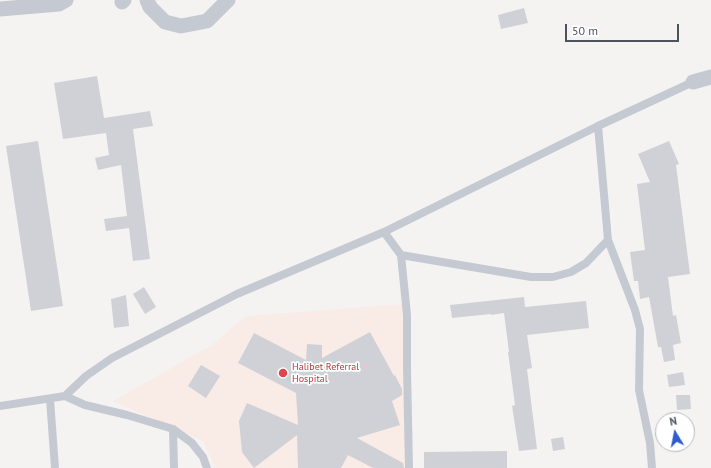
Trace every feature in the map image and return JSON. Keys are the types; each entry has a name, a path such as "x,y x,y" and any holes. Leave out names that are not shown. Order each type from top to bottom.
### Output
{"street":[{"path":"0,9 59,4 66,0"},
{"path":"147,0 150,7 165,22 181,26 207,21 228,0"},
{"path":"693,82 711,77"}],"lane":[{"path":"65,396 86,376 112,358 237,294 384,232 598,126 693,82"},
{"path":"598,126 608,240 635,310 640,329 639,390 650,443 652,468"},
{"path":"384,232 401,255 407,315 409,468"},
{"path":"401,255 531,277 553,277 571,272 586,262 608,240"},
{"path":"0,406 65,396 85,405 127,415 173,429 192,443 203,457 207,468"},
{"path":"50,398 55,468"},
{"path":"173,429 174,468"}],"shaded area":[{"name":"Halibet Referral Hospital","path":"404,304 406,468 215,468 203,441 113,401 212,345 246,316"}],"building":[{"path":"524,8 528,23 501,29 498,15"},
{"path":"97,76 104,118 150,111 153,126 133,129 150,259 133,261 129,228 106,231 104,219 127,216 121,165 98,170 95,158 109,155 106,133 63,139 54,83"},
{"path":"38,141 63,306 31,311 6,146"},
{"path":"669,141 679,164 676,165 690,274 668,277 673,316 676,315 681,343 673,345 675,360 664,362 661,347 658,347 649,297 640,299 638,281 634,281 630,252 645,250 637,184 650,182 638,154"},
{"path":"144,287 156,307 145,314 133,294"},
{"path":"126,295 129,326 114,328 111,299"},
{"path":"524,297 525,307 586,301 589,328 527,335 532,368 527,369 537,449 519,451 512,406 515,405 504,313 452,318 450,305"},
{"name":"Halibet Referral Hospital","path":"370,332 402,389 402,395 392,401 400,425 357,438 403,463 404,468 373,468 348,455 341,468 298,468 297,435 254,468 242,452 239,421 247,403 298,425 296,393 238,363 254,333 306,360 307,344 322,345 322,358"},
{"path":"201,365 220,376 206,398 188,386"},
{"path":"683,372 685,385 669,387 667,375"},
{"path":"676,395 690,395 691,409 677,410"},
{"path":"563,437 565,449 553,451 551,439"},
{"path":"507,451 507,468 424,468 424,452"}],"place":[{"name":"Halibet Referral Hospital","path":"283,373"}]}
